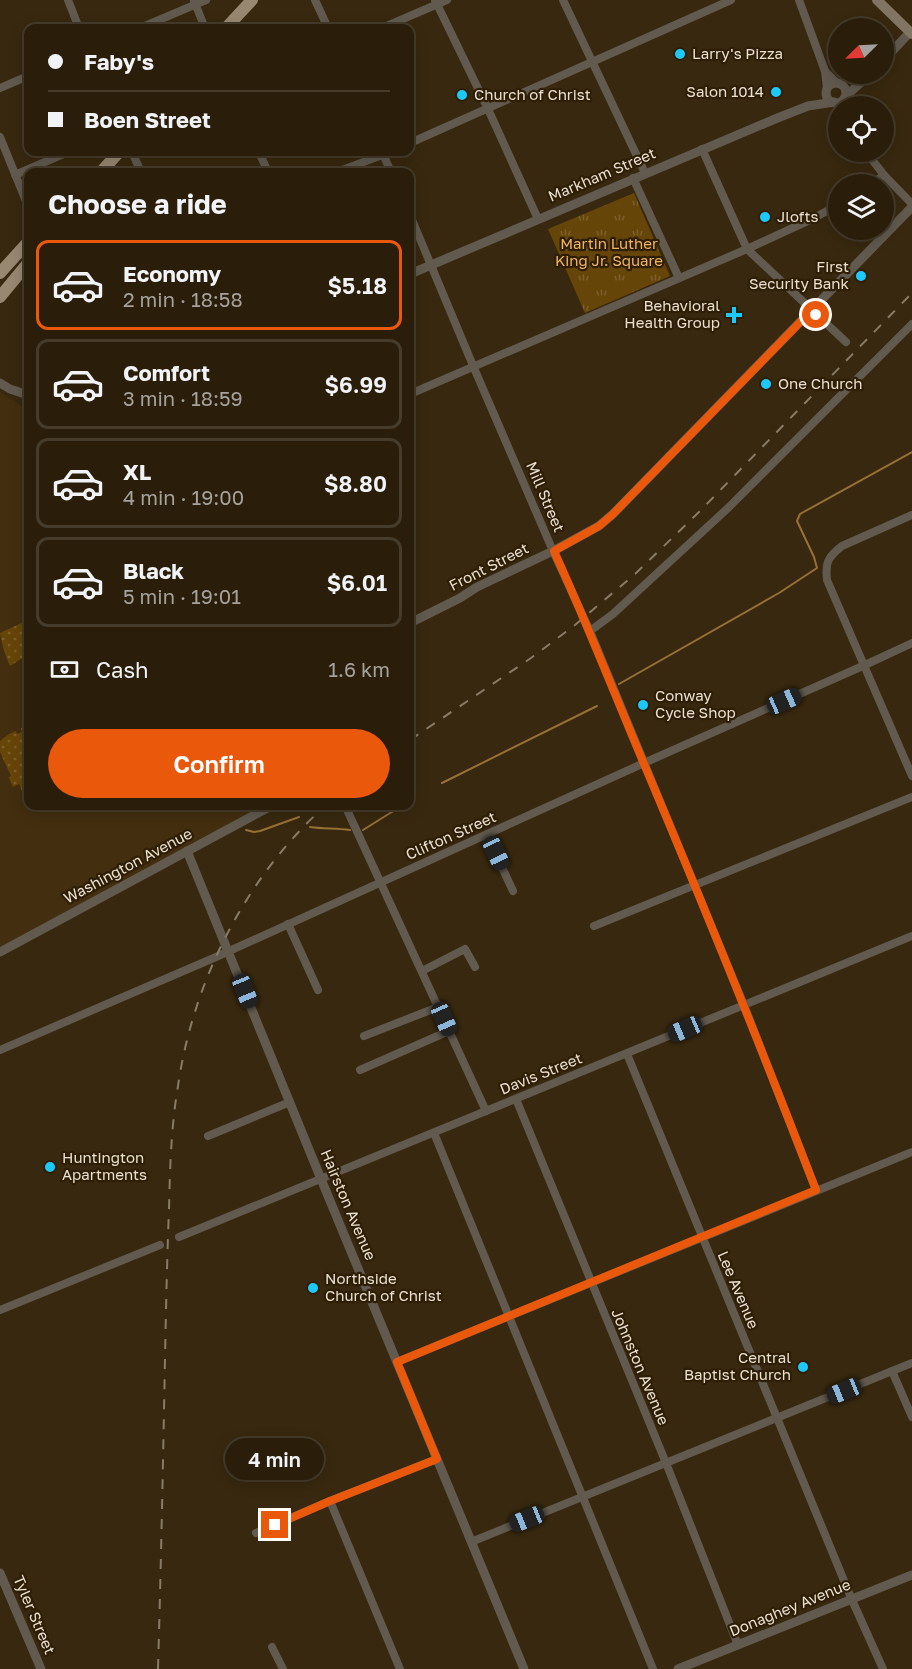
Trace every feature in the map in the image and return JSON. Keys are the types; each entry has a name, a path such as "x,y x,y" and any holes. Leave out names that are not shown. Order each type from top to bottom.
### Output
{"main road":[{"path":"230,24 252,0"},
{"path":"878,0 912,32"},
{"path":"105,168 115,156"},
{"path":"0,273 24,246"},
{"path":"0,297 24,268"}],"street":[{"path":"68,0 77,24"},
{"path":"148,24 194,2 206,0"},
{"path":"315,0 326,24"},
{"path":"390,24 436,2 447,0"},
{"path":"563,0 645,173"},
{"path":"414,141 730,0"},
{"path":"799,0 825,71 828,99"},
{"path":"194,2 203,24"},
{"path":"436,2 538,219"},
{"path":"894,50 912,32"},
{"path":"825,71 828,74"},
{"path":"0,88 24,78"},
{"path":"827,89 832,84"},
{"path":"839,84 856,87"},
{"path":"839,84 846,91 843,96"},
{"path":"846,96 859,84"},
{"name":"Markham Street","path":"808,106 827,89"},
{"name":"Markham Street","path":"414,272 702,149 808,106 828,104"},
{"path":"0,137 24,196"},
{"path":"702,149 747,249 846,342"},
{"path":"29,168 58,156"},
{"path":"347,168 375,156"},
{"path":"874,162 883,174"},
{"path":"15,174 24,170"},
{"path":"633,178 679,278"},
{"path":"894,186 912,205"},
{"name":"Front Street","path":"414,621 599,526 912,205"},
{"path":"414,392 747,249 828,210"},
{"name":"Mill Street","path":"414,225 474,368 590,632 744,1005 816,1190"},
{"path":"590,632 613,614 728,508 912,324"},
{"path":"0,375 10,389"},
{"path":"0,383 24,394"},
{"path":"912,515 842,546 827,561 827,580 912,776"},
{"name":"Clifton Street","path":"0,1050 229,951 912,643"},
{"path":"594,926 912,797"},
{"name":"Washington Avenue","path":"0,952 264,810"},
{"path":"348,812 486,1111"},
{"path":"487,834 513,891"},
{"name":"Hairston Avenue","path":"187,851 524,1669"},
{"path":"288,924 318,990"},
{"name":"Davis Street","path":"179,1237 912,936"},
{"path":"422,970 465,949 475,967"},
{"path":"364,1036 438,1007"},
{"path":"360,1070 449,1031"},
{"name":"Lee Avenue","path":"627,1054 852,1600 883,1669"},
{"name":"Johnston Avenue","path":"516,1099 666,1463 738,1645"},
{"path":"208,1136 290,1102"},
{"path":"434,1133 653,1669"},
{"path":"397,1362 912,1152"},
{"path":"0,1310 160,1245"},
{"path":"471,1542 912,1363"},
{"path":"892,1371 912,1417"},
{"path":"256,1533 437,1459"},
{"path":"330,1501 400,1669"},
{"name":"Tyler Street","path":"0,1573 41,1669"},
{"name":"Donaghey Avenue","path":"678,1669 912,1575"},
{"path":"272,1647 283,1669"}],"shaded area":[{"path":"0,392 24,407 24,810 263,810 0,947"}],"green space":[{"name":"Martin Luther King Jr. Square","path":"634,193 670,276 585,313 548,229"},
{"path":"24,622 24,656 10,666 4,650 0,633"},
{"path":"24,727 24,792 19,784 13,787 9,778 11,776 0,752 0,741 16,731 17,734 22,732 21,728"}],"waterway":[{"path":"619,684 779,593 817,568 797,521 800,514 912,452"},
{"path":"442,783 597,706"},
{"path":"363,830 395,810"},
{"path":"246,830 260,831 299,817"},
{"path":"310,827 350,830"}],"railway":[{"path":"414,737 531,658 575,625 635,574 699,512 912,293"},
{"path":"158,1669 170,1163 176,1101 185,1047 210,970 248,898 271,865 321,810"}],"place":[{"name":"Larry's Pizza","path":"680,54"},
{"name":"Salon 1014","path":"776,92"},
{"name":"Church of Christ","path":"462,95"},
{"name":"Jlofts","path":"765,217"},
{"name":"First Security Bank","path":"861,276"},
{"name":"Behavioral Health Group","path":"734,315"},
{"name":"One Church","path":"766,384"},
{"name":"Conway Cycle Shop","path":"643,705"},
{"name":"Huntington Apartments","path":"50,1167"},
{"name":"Northside Church of Christ","path":"313,1288"},
{"name":"Central Baptist Church","path":"803,1367"}],"route":[{"path":"275,1525 437,1459 397,1362 816,1190 695,885 554,551 599,526 613,514 811,311 816,315"}]}
